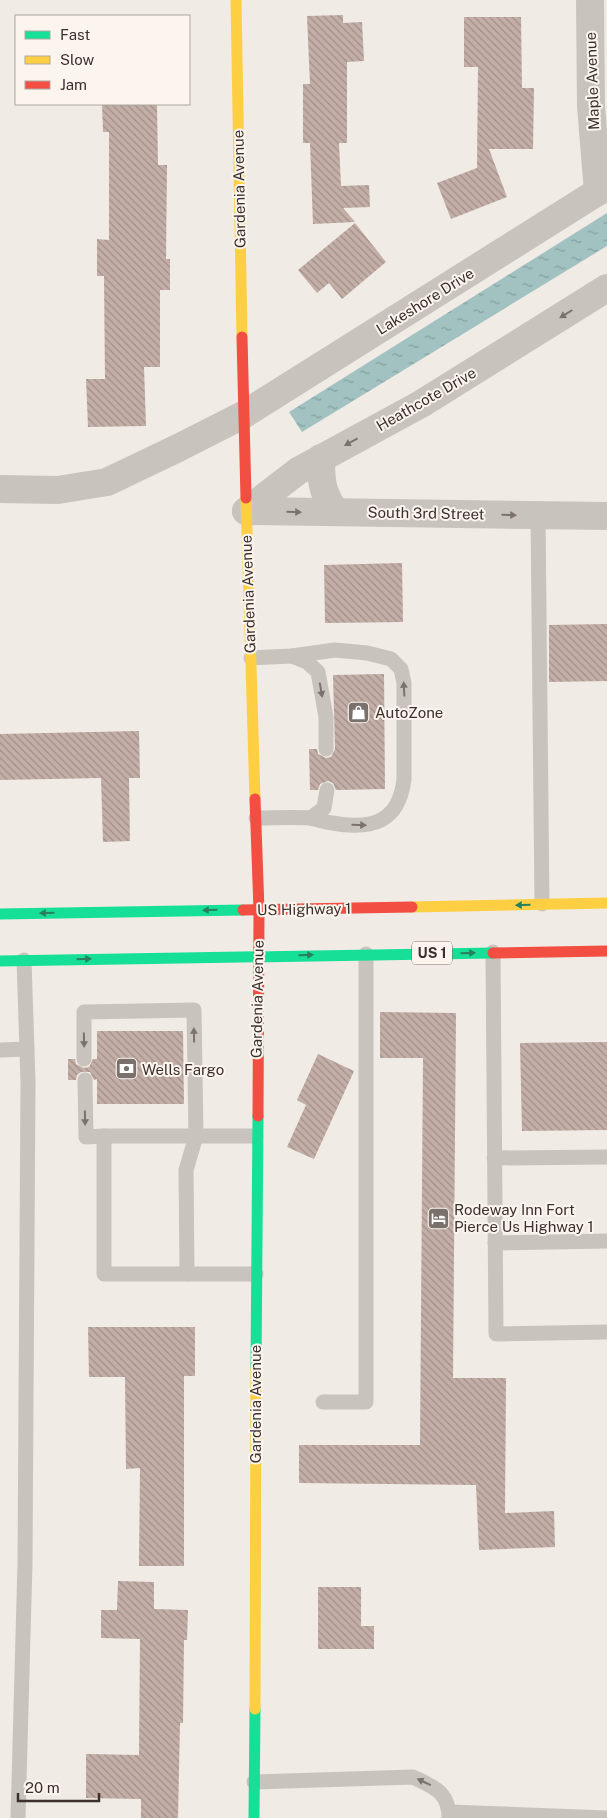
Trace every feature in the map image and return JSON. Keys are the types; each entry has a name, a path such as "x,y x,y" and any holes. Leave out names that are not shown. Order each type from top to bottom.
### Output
{"street":[{"name":"Gardenia Avenue","path":"236,0 243,415 258,910 254,1818"},
{"name":"Maple Avenue","path":"590,0 591,106 602,189"},
{"name":"Lakeshore Drive","path":"243,415 602,189"},
{"name":"Heathcote Drive","path":"246,511 298,471 421,404 607,288"},
{"path":"0,489 58,490 108,482 243,415"},
{"path":"321,458 321,481 324,494 335,512"},
{"name":"South 3rd Street","path":"246,511 607,516"},
{"name":"US Highway 1","path":"0,914 607,903"},
{"name":"US 1","path":"0,961 607,951"}],"lane":[{"path":"538,515 542,904"},
{"path":"250,658 292,656 335,650 367,653 391,659 401,669 404,683 404,780 402,794 395,809 381,820 368,825 333,824 311,818 256,818"},
{"path":"292,656 307,662 318,672 326,717 326,749"},
{"path":"311,818 324,808 327,790"},
{"path":"493,952 496,1334 607,1332"},
{"path":"323,1402 366,1402 366,954"},
{"path":"18,1818 26,1553 27,1049 24,960"},
{"path":"84,1059 84,1012 194,1010 196,1136 186,1170 187,1274"},
{"path":"0,1050 27,1049"},
{"path":"85,1080 86,1137 256,1136"},
{"path":"104,1136 104,1274 256,1274"},
{"path":"494,1158 607,1157"},
{"path":"495,1243 607,1241"},
{"path":"254,1782 413,1777 435,1787 449,1804 449,1815 607,1818"}],"water":[{"path":"607,213 607,246 302,432 289,412"}],"building":[{"path":"343,15 343,23 362,22 364,61 347,62 347,143 339,143 341,186 369,185 370,207 343,208 355,222 313,224 310,143 303,143 303,84 310,84 307,16"},
{"path":"464,17 521,17 522,88 534,88 533,149 489,149 507,197 451,219 437,183 477,168 478,67 464,67"},
{"path":"102,105 157,105 158,165 167,165 166,259 170,259 170,290 160,290 160,367 144,367 146,426 88,427 86,379 105,379 104,276 97,276 97,239 109,240 109,132 103,132"},
{"path":"355,223 386,262 342,299 329,283 317,293 298,270"},
{"path":"402,563 403,622 325,623 324,565"},
{"path":"607,624 607,681 549,682 549,625"},
{"name":"AutoZone","path":"384,674 385,789 336,790 333,783 328,781 320,784 318,790 310,790 309,749 317,749 318,754 326,758 331,757 335,749 333,675"},
{"path":"139,731 140,778 129,778 130,841 103,842 101,778 0,780 0,734"},
{"name":"Rodeway Inn Fort Pierce Us Highway 1","path":"380,1012 456,1013 453,1378 506,1378 505,1513 554,1511 555,1547 479,1550 476,1485 299,1483 299,1445 420,1445 423,1058 380,1058"},
{"name":"Wells Fargo","path":"97,1031 183,1031 184,1104 97,1104 97,1079 94,1080 90,1072 81,1072 77,1075 76,1080 68,1080 68,1059 75,1059 76,1064 84,1068 89,1067 93,1059 97,1059"},
{"path":"607,1042 607,1130 522,1131 520,1043"},
{"path":"318,1054 354,1071 314,1159 287,1147 306,1105 297,1100"},
{"path":"88,1327 195,1327 195,1376 184,1376 184,1566 139,1566 140,1468 126,1469 125,1377 89,1377"},
{"path":"118,1581 154,1582 154,1609 188,1610 187,1640 184,1640 183,1723 180,1723 178,1818 141,1818 141,1799 86,1798 86,1754 139,1755 140,1639 101,1638 101,1610 117,1610"},
{"path":"318,1587 361,1587 361,1626 374,1626 374,1649 318,1649"}],"traffic: fast":[{"path":"0,914 243,910"},
{"path":"0,961 493,953"},
{"path":"256,1368 258,1116"},
{"path":"254,1818 255,1709"}],"traffic: slow":[{"path":"236,0 242,337"},
{"path":"246,498 255,799"},
{"path":"412,907 607,903"},
{"path":"255,1709 256,1368"}],"traffic: jam":[{"path":"242,337 246,498"},
{"path":"255,799 259,910 258,1116"},
{"path":"243,910 412,907"},
{"path":"493,953 607,951"}],"place":[{"name":"AutoZone","path":"359,712"},
{"name":"Wells Fargo","path":"126,1069"},
{"name":"Rodeway Inn Fort Pierce Us Highway 1","path":"438,1218"}]}
